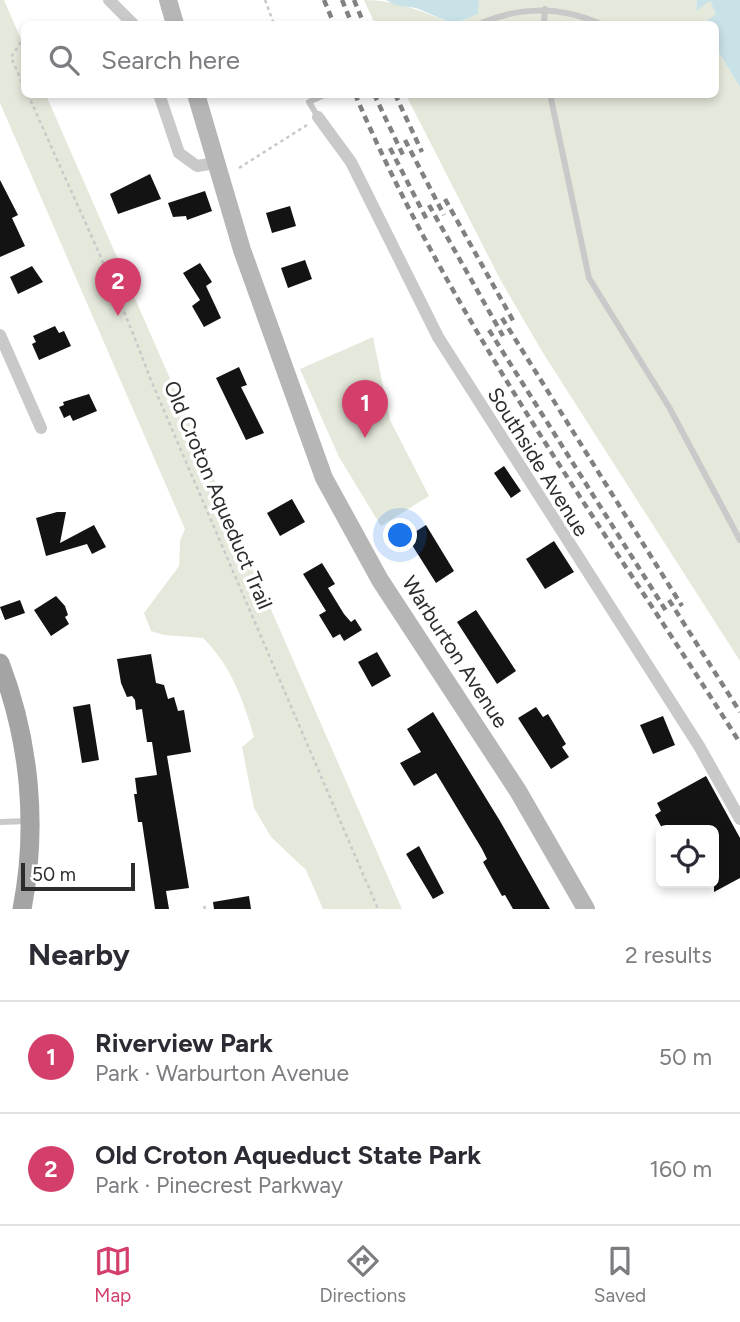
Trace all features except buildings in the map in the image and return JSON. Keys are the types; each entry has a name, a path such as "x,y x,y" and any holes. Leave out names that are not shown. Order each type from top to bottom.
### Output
{"main road":[{"path":"0,663 22,739 30,821 29,864 22,909"}],"street":[{"path":"109,0 129,21"},
{"path":"168,0 174,21"},
{"path":"160,98 180,153 197,166 216,163"},
{"name":"Warburton Avenue","path":"197,98 242,250 324,478 380,580 511,780 586,909"},
{"name":"Southside Avenue","path":"318,117 351,162 438,337 699,746 740,819"},
{"path":"0,335 41,428"}],"lane":[{"path":"486,21 524,9 545,9 590,21"},
{"path":"544,21 545,9"},
{"path":"318,98 309,102 318,117"},
{"path":"551,98 589,278 669,407 740,540"},
{"path":"0,822 30,821"}],"path":[{"path":"265,0 273,21"},
{"path":"21,42 11,57 21,80"},
{"name":"Old Croton Aqueduct Trail","path":"30,98 104,270 125,309 150,379 378,909"},
{"path":"239,168 299,130"}],"shaded area":[{"path":"0,0 4,0 21,39 21,98 47,98 402,909 323,909 306,870 271,837 254,808 242,747 254,737 229,672 203,638 164,635 151,631 144,613 179,566 180,541 185,529 0,103"},
{"path":"364,0 399,4 446,21 374,21"},
{"path":"479,0 697,0 696,10 710,1 717,14 708,21 462,21 477,14"},
{"path":"719,53 740,87 740,661 543,353 501,281 408,98 719,98"},
{"path":"373,337 390,420 429,496 381,526 339,457 300,369"}],"water":[{"path":"386,0 479,0 478,14 461,21 447,21 416,8 395,5"},
{"path":"697,0 740,0 740,87 719,53 719,21 707,21 716,14 710,1 696,11"}],"railway":[{"path":"324,0 333,21"},
{"path":"342,0 351,21"},
{"path":"354,0 363,21"},
{"path":"357,98 394,180 485,345 534,426 740,743"},
{"path":"376,98 403,155"},
{"path":"397,98 422,152"},
{"path":"405,140 444,215"},
{"path":"390,148 427,220"},
{"path":"445,199 515,324"},
{"path":"429,205 503,336"},
{"path":"502,318 682,606"},
{"path":"489,330 668,614"},
{"path":"669,600 740,712"}],"place":[{"name":"Old Croton Aqueduct State Park","path":"118,316"},
{"name":"Riverview Park","path":"365,438"}]}
